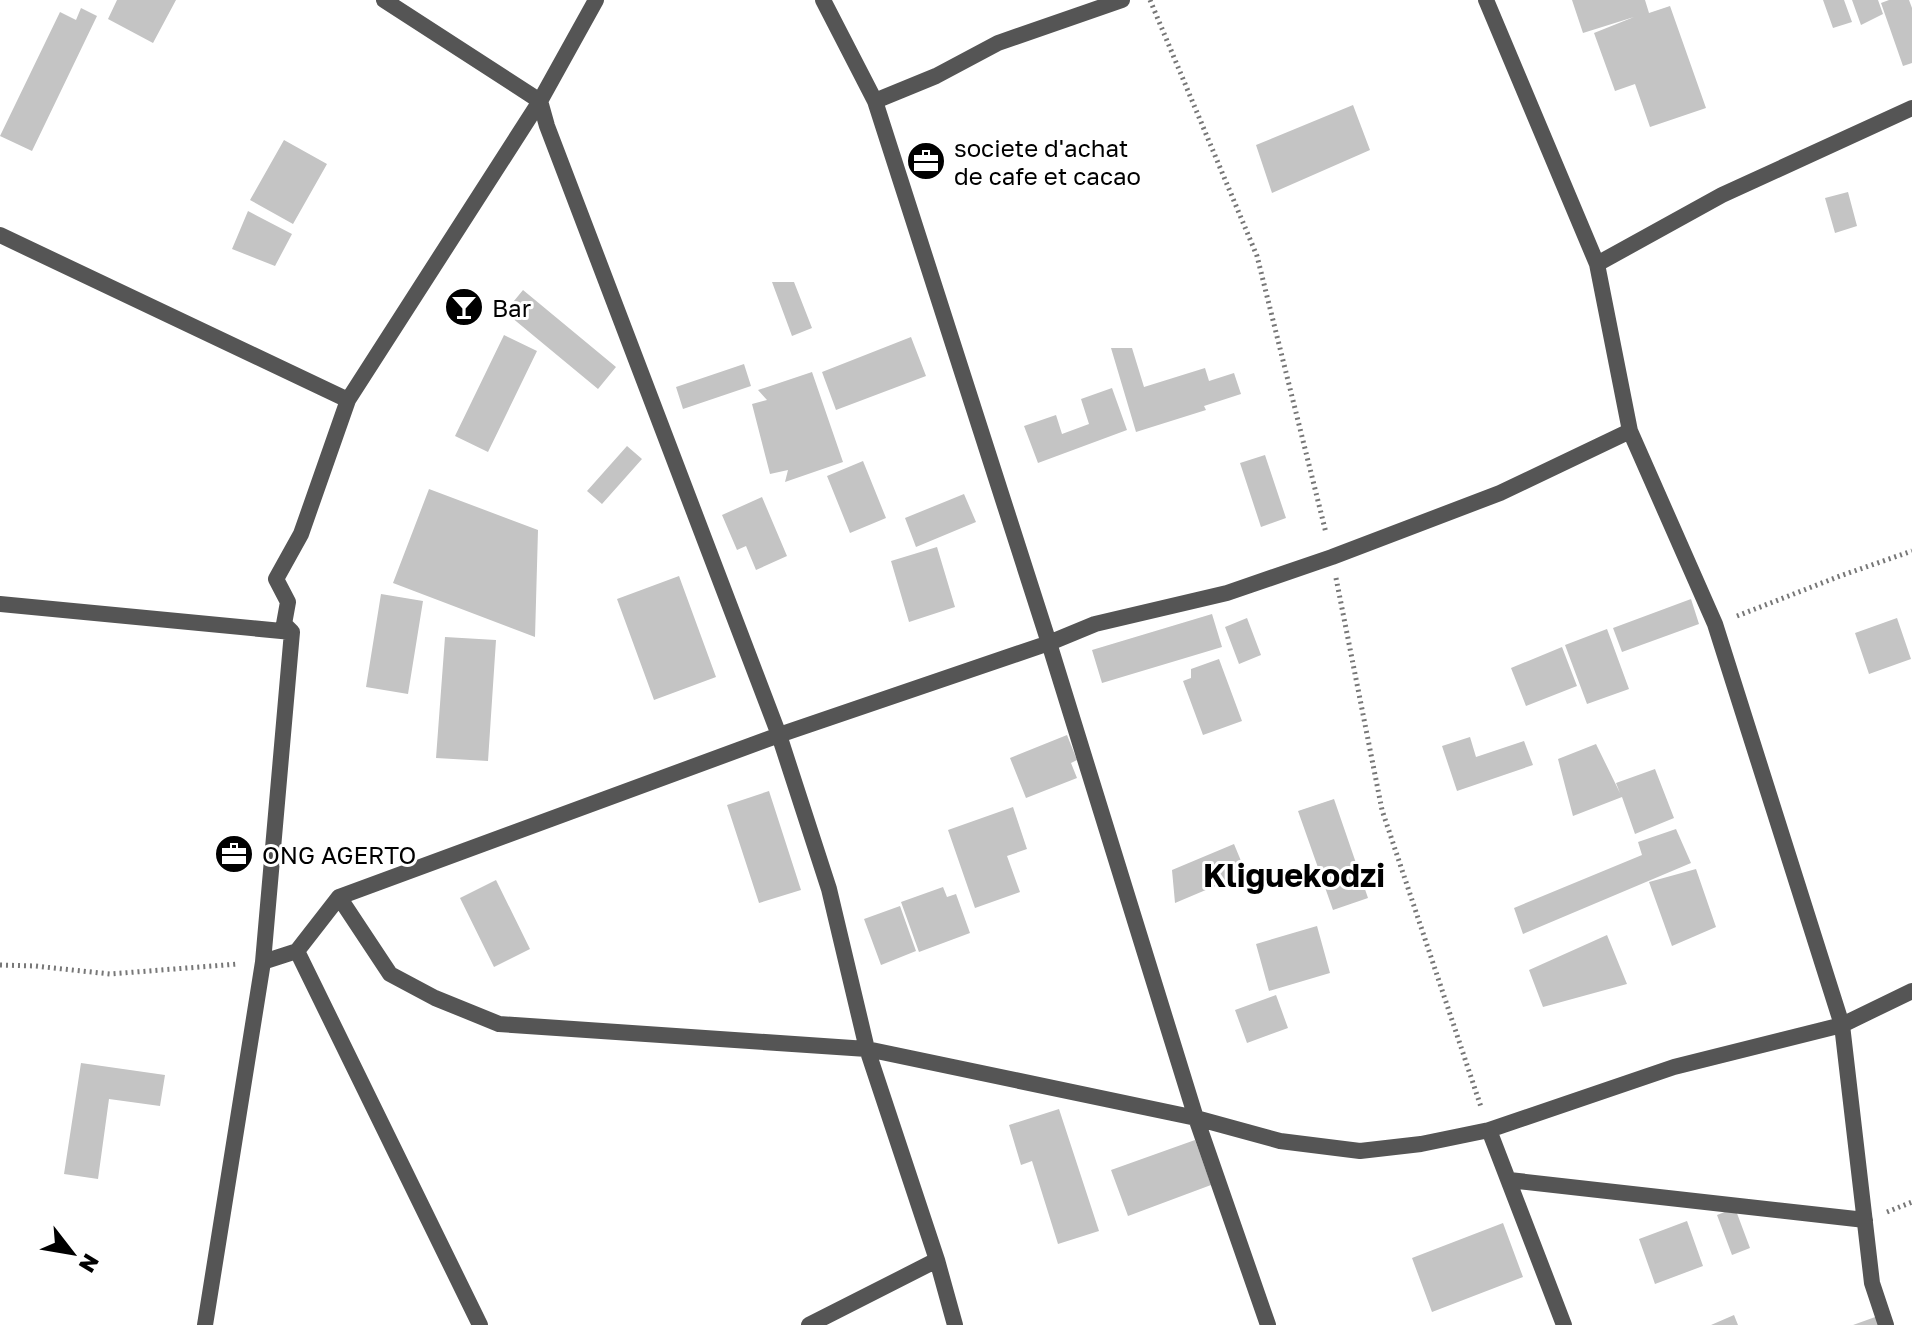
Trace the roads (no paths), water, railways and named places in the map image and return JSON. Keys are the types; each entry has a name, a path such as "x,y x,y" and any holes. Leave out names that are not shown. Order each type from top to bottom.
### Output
{"street":[{"path":"384,0 540,101 779,735 829,889 867,1049 937,1260 955,1325"},
{"path":"292,632 284,624 288,602 276,579 301,534 348,400 540,101 596,0"},
{"path":"823,0 875,101 1049,643 1196,1118 1268,1325"},
{"path":"875,101 936,76 998,43 1122,0"},
{"path":"1486,0 1597,264 1630,431 1715,624 1842,1025 1872,1283 1886,1325"},
{"path":"1597,264 1722,195 1912,108"},
{"path":"0,235 348,400"},
{"path":"263,962 297,951 339,897 779,735 1049,643 1095,624 1227,593 1332,557 1500,493 1630,431"},
{"path":"0,604 292,632"},
{"path":"205,1325 263,962 292,632"},
{"path":"339,897 390,974 435,998 499,1024 867,1049 1196,1118 1280,1141 1360,1151 1421,1144 1489,1130 1674,1067 1842,1025 1912,991"},
{"path":"297,951 480,1325"},
{"path":"1489,1130 1564,1325"},
{"path":"1509,1180 1865,1220"},
{"path":"809,1325 937,1260"}],"place":[{"name":"societe d'achat de cafe et cacao","path":"926,161"},
{"name":"Bar","path":"464,307"},
{"name":"ONG AGERTO","path":"234,854"}],"district":[{"name":"Kliguekodzi","path":"1294,875"}]}
